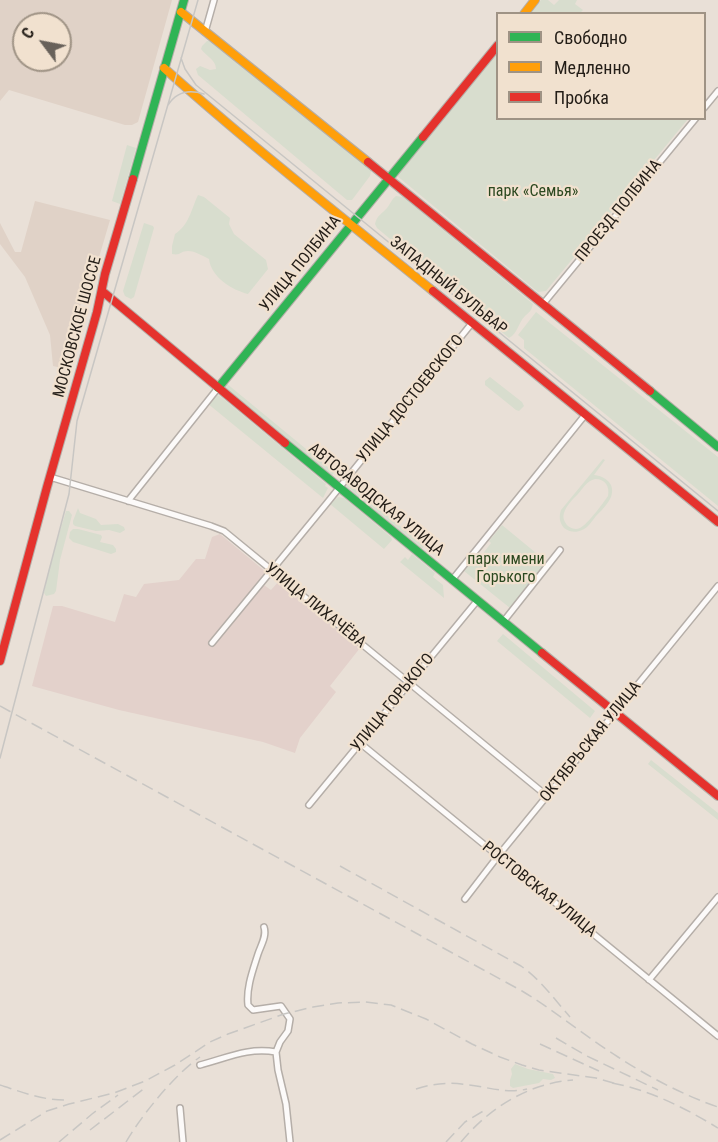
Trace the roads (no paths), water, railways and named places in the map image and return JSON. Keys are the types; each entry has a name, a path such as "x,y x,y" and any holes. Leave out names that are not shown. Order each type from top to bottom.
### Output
{"street":[{"name":"МОСКОВСКОЕ ШОССЕ","path":"0,661 184,0"},
{"path":"205,32 214,0"},
{"path":"526,12 535,0"},
{"path":"181,12 718,447"},
{"name":"УЛИЦА ПОЛБИНА","path":"128,501 496,47"},
{"name":"ЗАПАДНЫЙ БУЛЬВАР","path":"164,68 193,95 718,522"},
{"path":"706,107 718,91"},
{"name":"ПРОЕЗД ПОЛБИНА","path":"543,304 694,120"},
{"name":"АВТОЗАВОДСКАЯ УЛИЦА","path":"102,291 339,488 718,796"},
{"name":"УЛИЦА ДОСТОЕВСКОГО","path":"212,643 472,323"},
{"path":"452,580 585,415"},
{"name":"УЛИЦА ЛИХАЧЁВА","path":"50,477 224,531 547,795"},
{"path":"503,622 560,550"},
{"name":"ОКТЯБРЬСКАЯ УЛИЦА","path":"465,899 718,586"},
{"name":"УЛИЦА ГОРЬКОГО","path":"309,805 477,601"},
{"name":"РОСТОВСКАЯ УЛИЦА","path":"360,744 718,1036"},
{"path":"649,980 718,897"},
{"path":"264,927 264,939 247,995 248,1005 253,1010 281,1005 290,1019 288,1031 276,1052 286,1104 290,1142"},
{"path":"200,1065 235,1053 276,1052"},
{"path":"180,1107 183,1142"}],"tram line":[{"path":"0,758 69,494 77,421 198,0"},
{"path":"181,58 185,69 196,85 718,511"},
{"path":"168,105 184,92 204,94"}],"railway":[{"path":"0,706 522,991 606,1049 654,1078 718,1107"},
{"path":"340,866 521,966 541,984 570,1017"},
{"path":"0,1140 47,1111 114,1093 145,1081 210,1042 228,1034 284,1014 338,1003 365,1002 391,1005 426,1019 500,1057 522,1065 539,1070 596,1078 621,1085"},
{"path":"556,1038 587,1056 658,1090"},
{"path":"540,1044 599,1071"},
{"path":"126,1142 159,1096 190,1064 200,1057"},
{"path":"461,1142 484,1118 511,1099 541,1086 573,1080"},
{"path":"416,1089 449,1083 505,1090 527,1089"},
{"path":"612,1083 640,1090 667,1101 718,1128"},
{"path":"0,1085 42,1098 68,1100"},
{"path":"90,1130 146,1087"},
{"path":"59,1142 118,1095"},
{"path":"446,1142 465,1122 485,1110"}],"park label":[{"name":"парк «Семья»","path":"533,192"},
{"name":"парк имени Горького","path":"506,569"}]}
